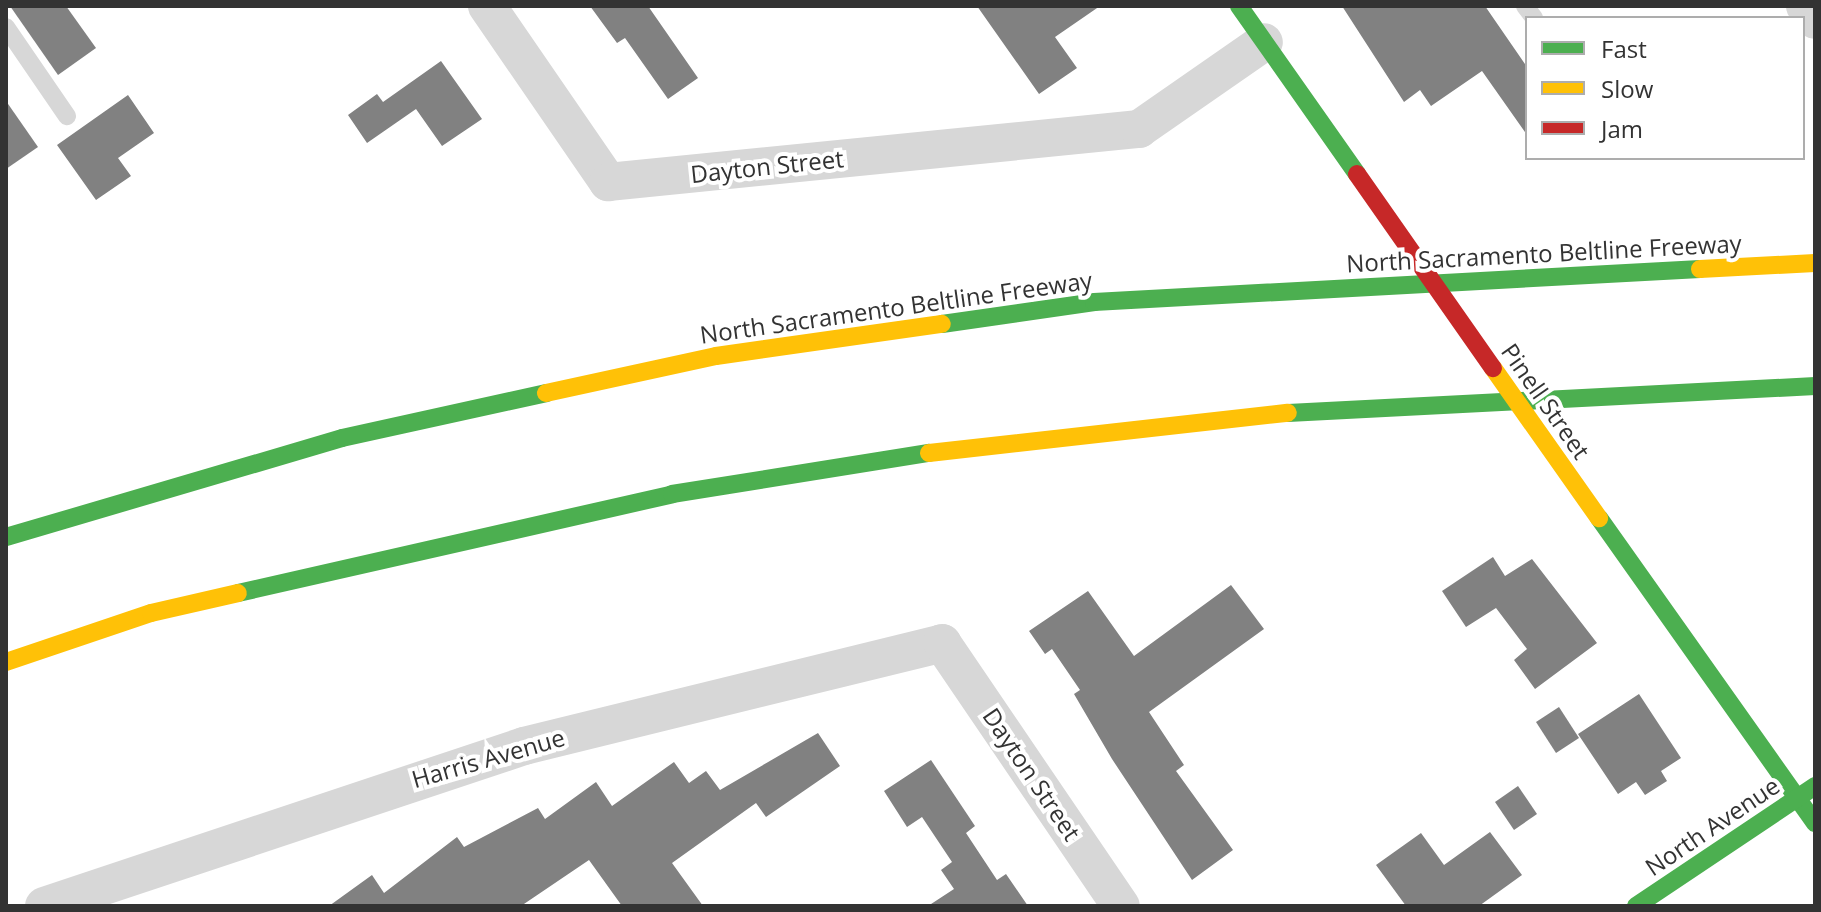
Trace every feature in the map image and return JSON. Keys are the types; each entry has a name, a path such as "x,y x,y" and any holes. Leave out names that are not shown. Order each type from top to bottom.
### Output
{"main road":[{"name":"Pinell Street","path":"1242,7 1815,823"},
{"name":"North Sacramento Beltline Freeway","path":"6,537 342,438 716,356 1094,302 1815,263"},
{"path":"6,662 151,613 672,494 984,444 1331,409 1815,386"},
{"name":"North Avenue","path":"1636,906 1815,786"}],"street":[{"name":"Dayton Street","path":"487,6 608,182 1139,129 1264,42"},
{"path":"1805,6 1815,20"},
{"name":"Dayton Street","path":"942,643 1121,906"},
{"name":"Harris Avenue","path":"44,906 524,746 942,643"}],"lane":[{"path":"6,27 67,116"}],"building":[{"path":"10,6 66,6 96,48 58,75"},
{"path":"590,6 648,6 698,78 668,99 625,38 617,43"},
{"path":"977,6 1100,6 1055,37 1077,68 1039,94"},
{"path":"1342,6 1485,6 1525,64 1525,132 1482,71 1431,106 1420,90 1404,102"},
{"path":"441,61 482,119 442,146 416,109 367,143 348,115 377,94 383,102"},
{"path":"128,95 154,133 118,158 131,176 96,200 57,145"},
{"path":"6,101 38,147 6,169"},
{"path":"1493,557 1505,576 1532,559 1597,643 1535,689 1514,660 1527,649 1496,608 1466,627 1442,591"},
{"path":"1231,585 1264,629 1149,712 1184,765 1176,771 1233,850 1192,880 1112,759 1074,694 1080,690 1052,649 1045,654 1029,631 1088,591 1134,656"},
{"path":"1639,694 1681,758 1661,771 1667,781 1645,795 1636,782 1618,794 1578,734"},
{"path":"1559,707 1579,738 1556,753 1536,722"},
{"path":"818,733 840,766 766,817 756,803 672,863 703,906 622,906 589,860 521,906 329,906 372,875 384,893 457,837 464,847 538,808 545,819 596,782 612,806 674,762 689,783 706,771 720,790"},
{"path":"931,760 975,826 966,833 997,880 1006,874 1028,906 928,906 954,889 941,870 952,862 922,817 907,827 884,791"},
{"path":"1518,786 1537,814 1514,830 1495,802"},
{"path":"1490,832 1522,875 1479,906 1406,906 1376,865 1421,833 1444,865"}],"traffic: fast":[{"path":"1239,6 1357,174"},
{"path":"942,324 1094,302 1700,269"},
{"path":"1288,413 1815,386"},
{"path":"6,537 342,438 546,393"},
{"path":"238,593 672,494 929,453"},
{"path":"1599,518 1815,823"},
{"path":"1636,906 1815,786"}],"traffic: slow":[{"path":"1700,269 1815,263"},
{"path":"546,393 716,356 942,324"},
{"path":"1493,368 1599,518"},
{"path":"929,453 1288,413"},
{"path":"6,662 151,613 238,593"}],"traffic: jam":[{"path":"1357,174 1493,368"}]}
